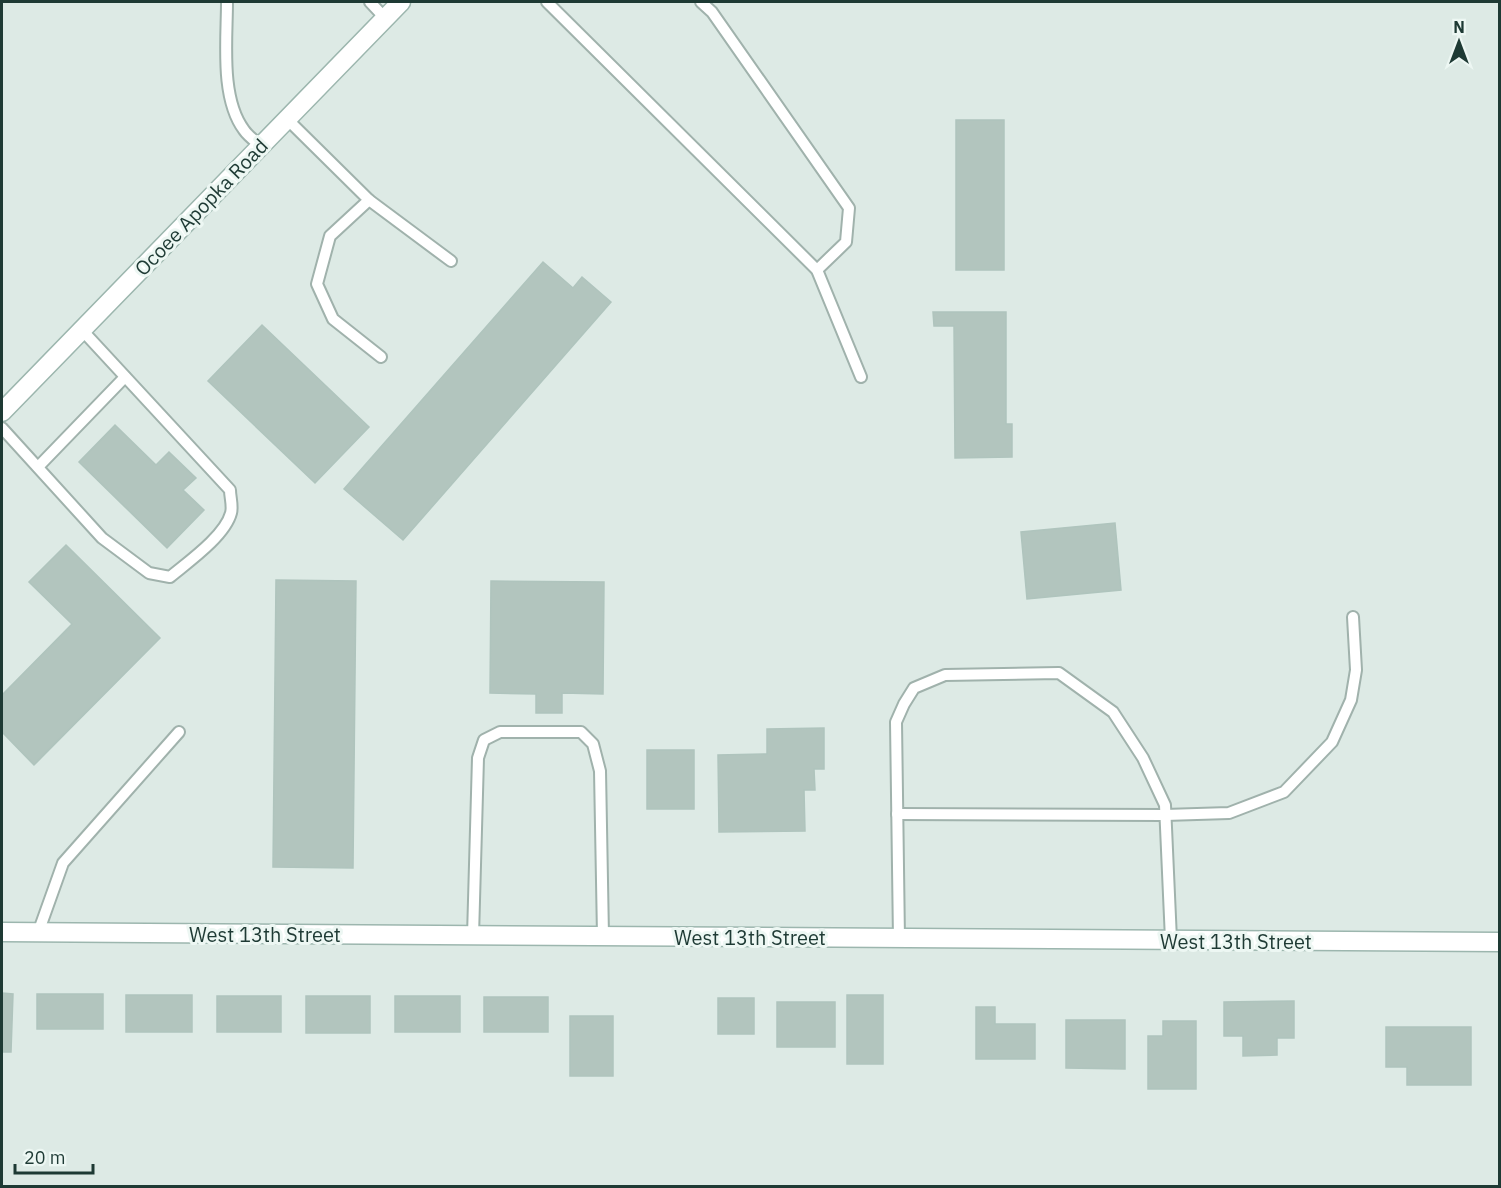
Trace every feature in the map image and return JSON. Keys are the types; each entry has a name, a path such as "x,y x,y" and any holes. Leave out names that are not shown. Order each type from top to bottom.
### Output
{"street":[{"name":"Ocoee Apopka Road","path":"2,412 401,2"},
{"name":"West 13th Street","path":"2,932 1500,942"}],"lane":[{"path":"227,2 228,81 233,109 244,130 261,146"},
{"path":"370,2 385,18"},
{"path":"548,2 817,270 861,376"},
{"path":"701,2 712,12 849,208 846,242 817,270"},
{"path":"287,119 369,200 451,261"},
{"path":"369,200 330,236 317,284 333,319 381,357"},
{"path":"2,428 102,538 148,573 170,578 197,555 227,524 232,510 230,490 82,330"},
{"path":"38,468 125,376"},
{"path":"897,814 1165,815 1228,813 1284,792 1332,742 1351,700 1356,670 1353,617"},
{"path":"899,939 896,722 904,704 914,688 945,675 1059,673 1113,712 1143,758 1165,805 1171,940"},
{"path":"38,933 63,863 180,732"},
{"path":"473,936 478,758 484,740 500,732 581,732 593,744 600,771 603,936"}],"building":[{"path":"956,120 1004,120 1004,270 956,270"},
{"path":"543,262 573,288 582,277 611,302 403,540 344,489"},
{"path":"933,312 1006,312 1006,424 1012,424 1012,457 955,458 954,326 934,326"},
{"path":"262,325 369,427 315,483 208,381"},
{"path":"115,425 156,465 169,452 196,478 183,490 204,510 167,548 79,462"},
{"path":"1115,523 1121,590 1027,599 1021,532"},
{"path":"66,545 160,638 34,765 2,732 2,695 72,624 29,582"},
{"path":"276,580 356,581 353,868 273,867"},
{"path":"491,581 604,582 603,694 562,693 562,713 536,713 536,694 490,693"},
{"path":"824,728 824,769 814,769 815,790 804,790 805,831 719,832 718,755 767,754 767,729"},
{"path":"647,750 694,750 694,809 647,809"},
{"path":"2,993 13,994 11,1052 2,1052"},
{"path":"37,994 103,994 103,1029 37,1029"},
{"path":"126,995 192,995 192,1032 126,1032"},
{"path":"847,995 883,995 883,1064 847,1064"},
{"path":"217,996 281,996 281,1032 217,1032"},
{"path":"306,996 370,996 370,1033 306,1033"},
{"path":"395,996 460,996 460,1032 395,1032"},
{"path":"484,997 548,997 548,1032 484,1032"},
{"path":"718,998 754,998 754,1034 718,1034"},
{"path":"1294,1001 1294,1038 1277,1038 1277,1055 1243,1056 1243,1036 1224,1036 1224,1002"},
{"path":"777,1002 835,1002 835,1047 777,1047"},
{"path":"976,1007 995,1007 995,1024 1035,1024 1035,1059 976,1059"},
{"path":"570,1016 613,1016 613,1076 570,1076"},
{"path":"1066,1020 1125,1020 1125,1069 1066,1068"},
{"path":"1163,1021 1196,1021 1196,1089 1148,1089 1148,1036 1163,1036"},
{"path":"1386,1027 1471,1027 1471,1085 1407,1085 1407,1067 1386,1067"}]}
